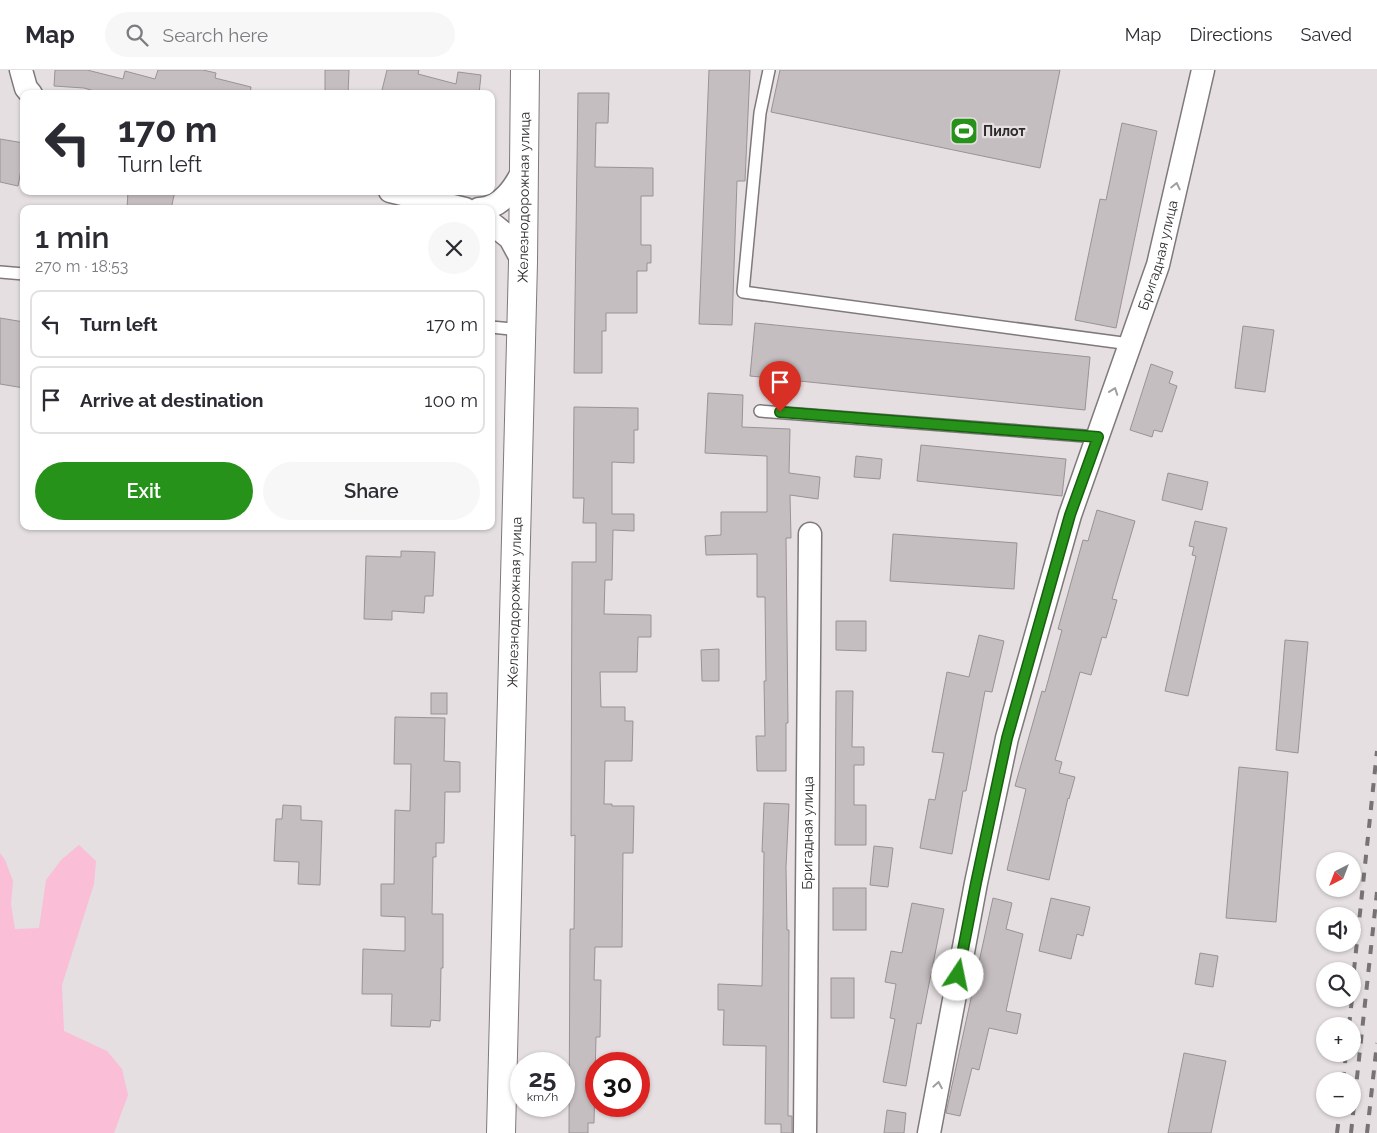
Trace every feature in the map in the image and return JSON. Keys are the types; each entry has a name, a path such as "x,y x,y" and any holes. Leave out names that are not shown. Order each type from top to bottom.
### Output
{"street":[{"name":"Железнодорожная улица","path":"501,1133 523,262 524,70"},
{"name":"Бригадная улица","path":"929,1133 976,883 1007,738 1070,515 1158,266 1202,70"},
{"path":"493,205 500,202 515,186 524,169"},
{"path":"407,195 448,205"},
{"path":"495,226 510,238 523,262"},
{"name":"Бригадная улица","path":"805,1133 810,534"}],"lane":[{"path":"769,70 760,113 743,292 1130,344"},
{"path":"0,272 20,274"},
{"path":"495,327 521,330"},
{"path":"760,410 1098,437"}],"shaded area":[{"path":"79,845 96,861 94,884 62,985 64,1031 107,1051 122,1069 128,1095 114,1133 0,1133 0,853 5,860 13,881 11,904 15,929 39,928 46,880 61,860"}],"building":[{"path":"55,70 87,70 123,79 125,71 155,79 158,70 203,70 216,73 215,78 251,87 251,90 91,90 54,86"},
{"path":"325,70 349,70 348,90 325,90"},
{"path":"387,70 419,70 418,74 456,84 458,72 481,75 479,90 382,90"},
{"path":"709,70 750,70 745,181 737,181 732,325 699,324"},
{"path":"780,70 1060,70 1040,168 771,112"},
{"path":"578,93 609,93 608,123 596,123 595,167 653,168 653,196 641,196 641,245 651,245 651,263 647,263 647,271 637,271 637,313 606,313 606,331 602,331 602,373 574,373"},
{"path":"1122,123 1157,131 1116,328 1075,320 1100,199 1106,200"},
{"path":"0,139 20,142 20,175 18,186 0,182"},
{"path":"128,195 174,195 172,205 127,205"},
{"path":"0,318 20,321 20,387 0,384"},
{"path":"755,323 1090,357 1085,410 750,376"},
{"path":"1243,326 1274,330 1265,392 1235,388"},
{"path":"1151,364 1173,372 1169,383 1177,386 1162,432 1154,430 1152,437 1130,430"},
{"path":"708,393 743,395 742,427 790,429 789,473 820,477 818,499 790,495 791,538 786,538 788,723 786,723 786,771 757,771 756,736 765,736 764,681 766,681 765,597 757,597 757,554 706,555 705,536 721,535 721,512 767,512 767,456 705,453"},
{"path":"574,407 638,408 638,430 634,430 634,463 612,462 612,514 634,514 634,531 613,530 612,580 605,580 604,614 651,615 651,637 638,637 637,672 600,672 601,707 625,707 625,721 633,721 632,761 605,761 604,804 634,806 633,853 623,853 622,947 595,947 594,980 601,980 600,1037 596,1037 596,1052 585,1052 585,1117 594,1117 594,1123 588,1123 588,1133 569,1133 569,1117 575,1117 575,1052 569,1052 570,929 574,929 575,835 571,836 572,562 596,562 596,523 583,523 584,498 573,498"},
{"path":"921,445 1066,459 1062,496 917,481"},
{"path":"856,456 882,459 880,479 854,477"},
{"path":"1168,473 1208,482 1202,510 1162,500"},
{"path":"1097,510 1135,521 1112,599 1117,600 1106,638 1102,637 1091,675 1080,672 1055,760 1062,762 1059,773 1075,777 1068,798 1049,880 1007,870 1026,789 1015,786 1042,691 1045,692 1062,630 1058,629 1083,540 1088,541"},
{"path":"1195,521 1227,528 1188,696 1165,691 1196,556 1192,555 1194,547 1189,546"},
{"path":"893,534 1017,543 1014,589 890,581"},
{"path":"401,551 435,552 433,596 425,596 424,613 392,611 392,620 364,619 366,556 401,557"},
{"path":"836,621 866,621 866,651 836,650"},
{"path":"979,635 1004,641 992,692 985,691 966,791 963,791 952,854 920,848 929,799 935,800 944,753 932,752 947,672 969,677"},
{"path":"1285,640 1308,642 1298,753 1276,750"},
{"path":"719,649 719,681 702,681 701,650"},
{"path":"836,691 853,691 852,747 864,747 864,765 854,765 854,805 866,805 866,845 835,845"},
{"path":"431,693 447,693 447,714 431,714"},
{"path":"395,717 445,718 444,761 460,762 460,792 445,792 444,843 436,843 436,857 433,857 432,914 443,914 443,968 441,968 440,1021 431,1020 430,1027 391,1026 392,994 362,994 363,949 405,951 405,917 381,916 381,884 394,884 395,810 410,811 411,764 394,764"},
{"path":"1239,767 1288,772 1276,922 1226,918"},
{"path":"764,803 789,804 786,867 787,930 789,930 788,1116 792,1116 792,1133 781,1133 781,1124 765,1124 766,1046 723,1045 724,1010 718,1010 718,984 762,986"},
{"path":"283,805 301,806 301,820 322,821 320,885 298,884 299,862 274,861 276,819 282,819"},
{"path":"874,846 893,848 888,887 870,885"},
{"path":"833,888 866,888 866,930 833,930"},
{"path":"993,898 1012,903 1006,929 1023,934 1006,1011 1021,1014 1017,1034 989,1028 979,1070 972,1068 960,1116 946,1113"},
{"path":"1051,898 1090,907 1083,936 1077,934 1071,959 1039,951"},
{"path":"912,903 944,909 921,1024 917,1023 906,1086 883,1082 895,1019 890,1018 896,984 885,982 891,951 902,953"},
{"path":"1200,953 1218,956 1213,987 1195,984"},
{"path":"831,978 854,978 854,1018 831,1018"},
{"path":"1184,1053 1226,1061 1211,1133 1168,1133"},
{"path":"887,1110 906,1113 904,1133 884,1133"}],"railway":[{"path":"1355,962 1377,751"},
{"path":"1351,1133 1377,892"},
{"path":"1350,1017 1351,1007"},
{"path":"1367,1133 1377,1043"},
{"path":"1344,1072 1345,1062"},
{"path":"1337,1133 1339,1117"}],"place":[{"name":"Пилот","path":"964,131"}],"route":[{"path":"780,412 1098,437 1070,515 1007,738 958,975"}]}
